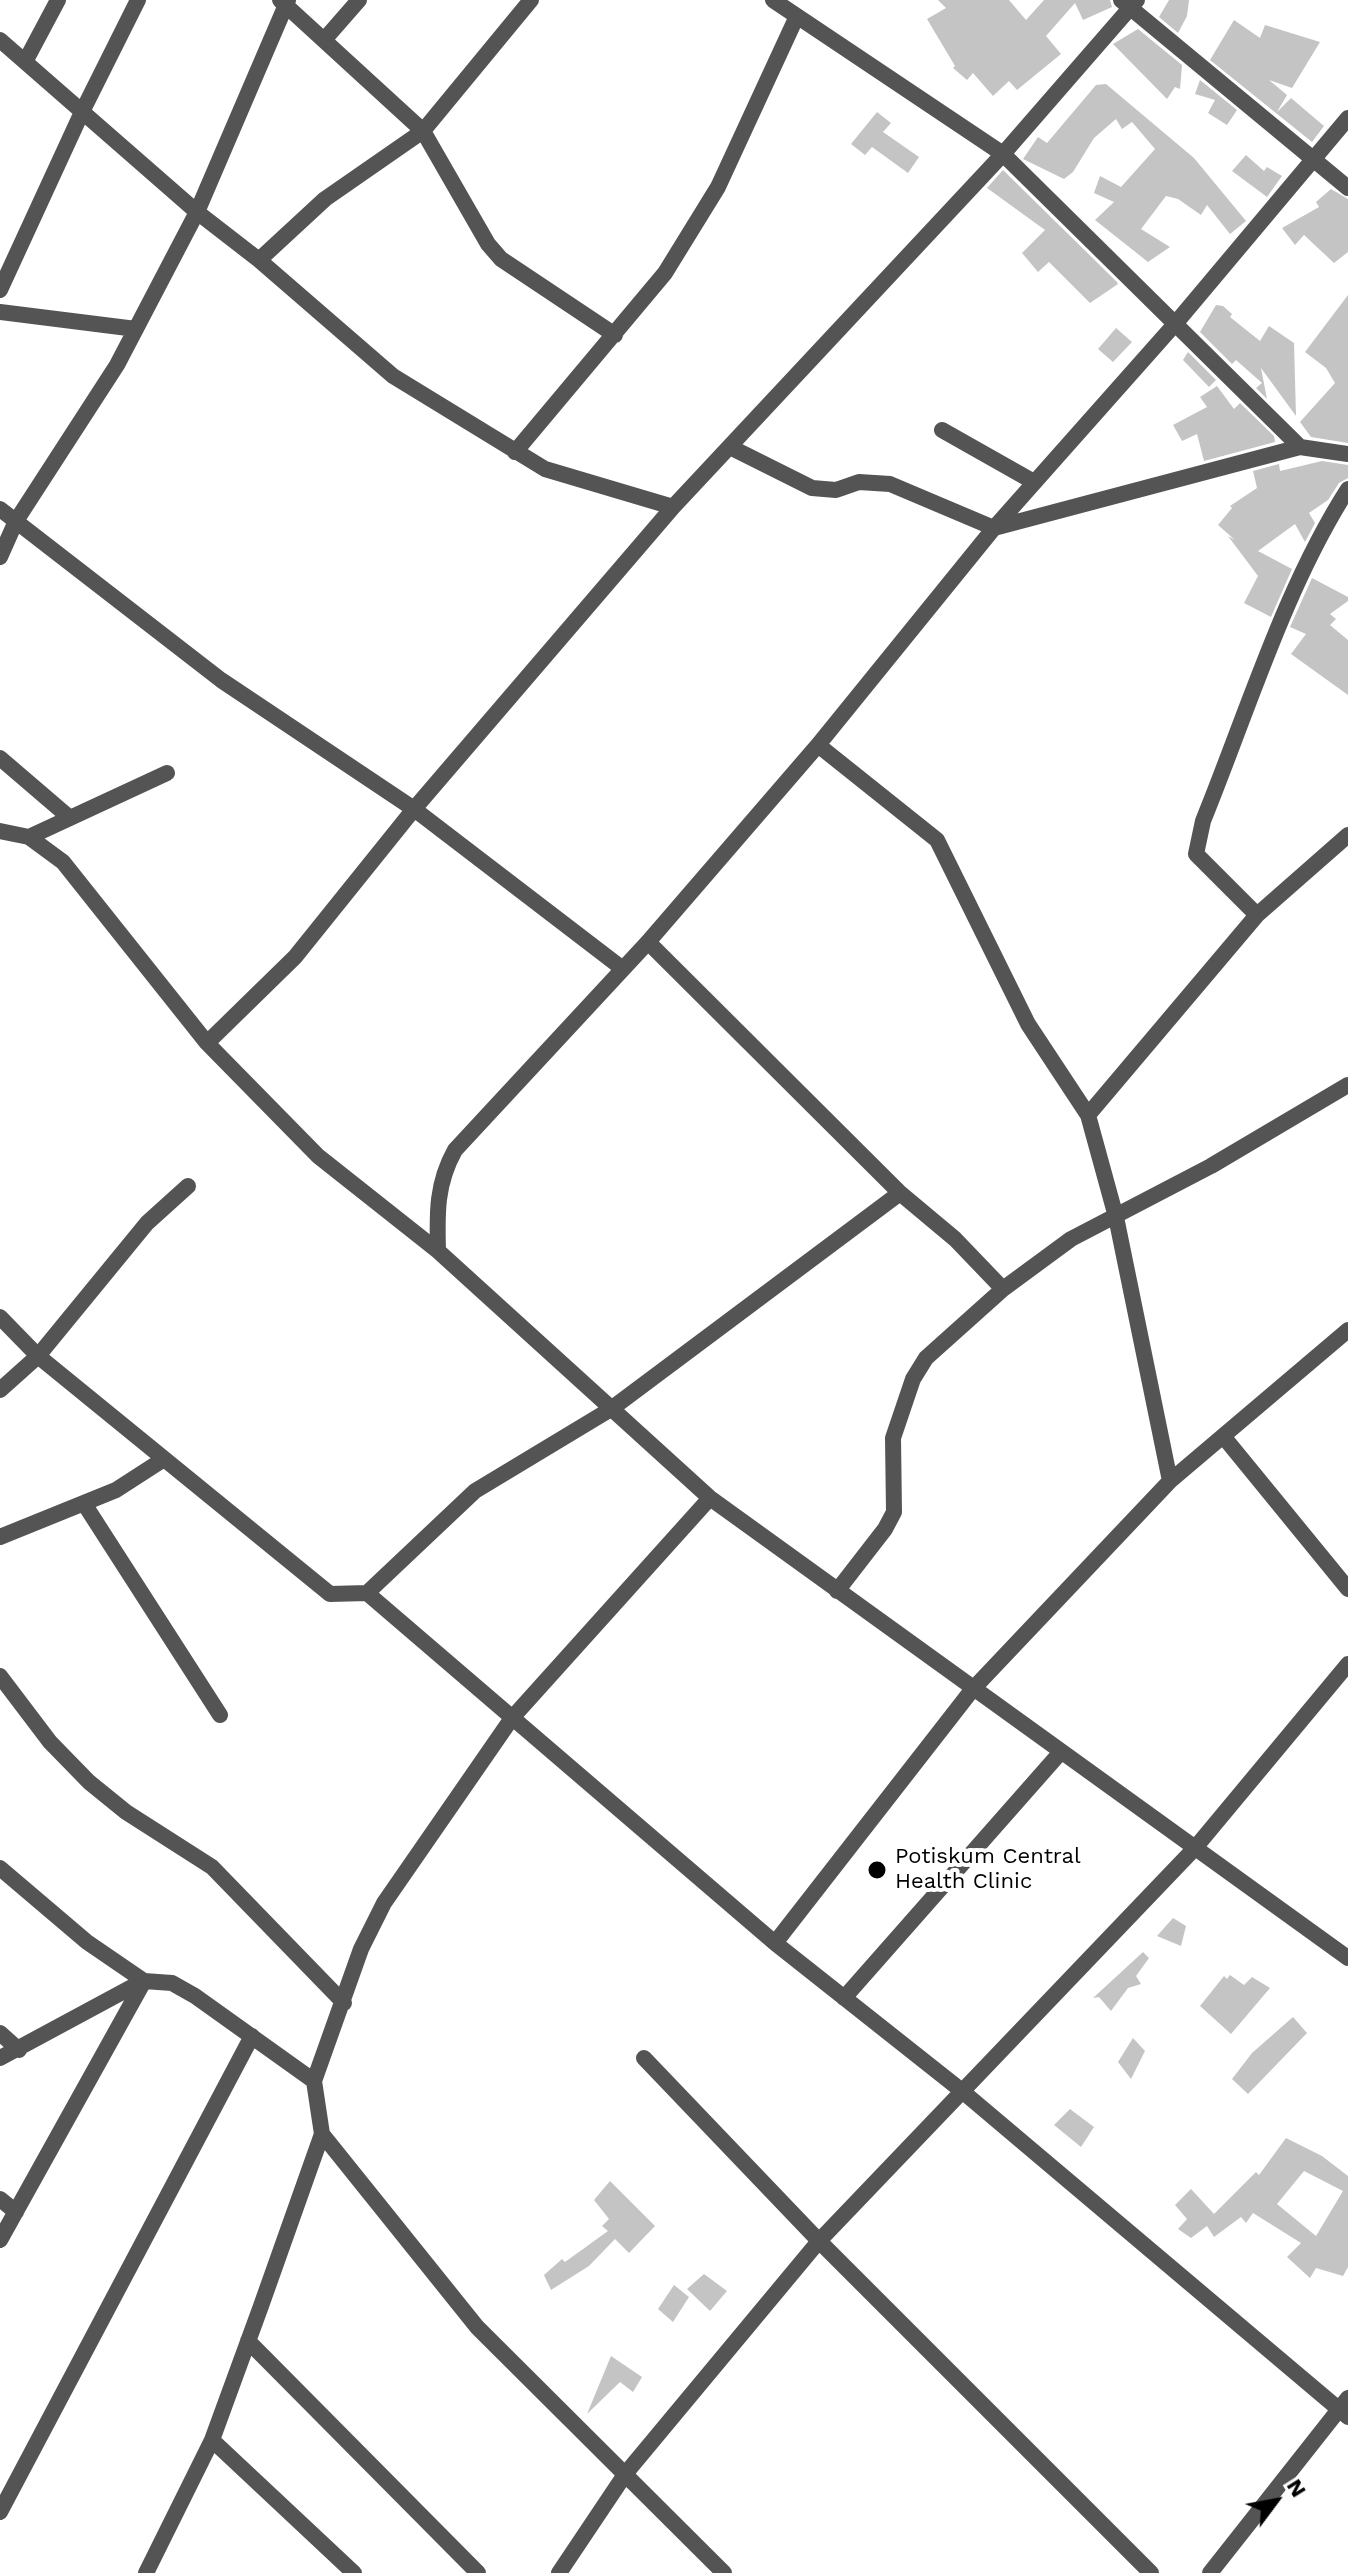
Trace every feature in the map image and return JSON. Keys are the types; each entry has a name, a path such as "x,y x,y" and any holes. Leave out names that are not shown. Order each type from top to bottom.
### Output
{"street":[{"path":"25,62 58,0"},
{"path":"0,290 82,112 138,0"},
{"path":"324,40 359,0"},
{"path":"259,260 325,199 423,131 531,0"},
{"path":"773,0 1003,154 1300,447"},
{"path":"0,557 16,521 117,365 197,212 284,1 423,131 488,244 501,259 615,335"},
{"path":"207,1043 295,957 414,809 673,507 1003,154 1129,3 1348,188"},
{"path":"515,452 665,273 718,187 797,16"},
{"path":"0,40 197,212 259,260 393,376 515,452 564,476 673,507"},
{"path":"438,1251 436,1202 444,1170 455,1150 648,942 818,745 994,528 1175,324 1348,118"},
{"path":"0,312 136,329"},
{"path":"942,430 1034,482"},
{"path":"730,447 812,488 836,490 859,482 890,484 994,528 1300,447 1348,454"},
{"path":"1257,915 1196,854 1203,821 1282,622 1332,514 1348,489"},
{"path":"0,509 221,680 414,809 623,969"},
{"path":"818,745 937,840 1028,1024 1088,1115 1116,1217 1170,1481"},
{"path":"0,758 70,818"},
{"path":"29,837 167,773"},
{"path":"0,831 29,837 63,862 207,1043 318,1156 438,1251 710,1498 972,1690 1348,1958"},
{"path":"1088,1115 1257,915 1348,835"},
{"path":"648,942 900,1193 955,1239 1003,1289"},
{"path":"837,1591 885,1529 894,1512 893,1438 913,1379 926,1358 1003,1289 1071,1239 1211,1166 1348,1085"},
{"path":"0,1390 38,1356 147,1223 188,1186"},
{"path":"0,1317 38,1356 330,1594 367,1593 475,1491 611,1409 900,1193"},
{"path":"775,1943 972,1690 1170,1481 1348,1330"},
{"path":"1223,1436 1348,1589"},
{"path":"0,1537 85,1505 116,1490 164,1459"},
{"path":"146,2573 212,2440 322,2134 314,2081 361,1949 384,1903 512,1718 710,1498"},
{"path":"85,1505 220,1715"},
{"path":"367,1593 775,1943 962,2091 1345,2408 1210,2573"},
{"path":"559,2573 626,2473 819,2241 1195,1848 1348,1664"},
{"path":"0,1676 50,1742 89,1782 126,1812 212,1867 344,2003"},
{"path":"844,1998 1060,1753"},
{"path":"0,1868 87,1942 144,1981 172,1983 314,2081"},
{"path":"0,2058 144,1981"},
{"path":"0,2240 144,1981"},
{"path":"0,2033 19,2050"},
{"path":"0,2512 252,2036"},
{"path":"644,2058 819,2241 1151,2573"},
{"path":"322,2134 477,2327 724,2573"},
{"path":"0,2199 16,2212"},
{"path":"248,2341 478,2573"},
{"path":"212,2440 354,2573"}],"building":[{"path":"938,0 1009,0 1026,20 1044,0 1110,0 1112,7 1083,20 1075,3 1046,36 1061,54 1017,90 1009,81 993,96 973,73 967,80 953,68 955,66 927,19 946,8"},
{"path":"1169,0 1189,0 1187,16 1178,33 1159,17"},
{"path":"1234,20 1260,38 1265,25 1320,42 1292,88 1269,80 1287,95 1277,112 1291,98 1324,126 1312,142 1210,60"},
{"path":"1138,29 1182,65 1180,89 1175,87 1167,99 1113,44"},
{"path":"1200,80 1237,110 1227,125 1208,113 1215,100 1195,94"},
{"path":"1106,84 1194,158 1246,221 1230,234 1207,205 1201,215 1178,199 1166,196 1141,229 1170,247 1148,262 1095,220 1114,202 1094,193 1100,176 1121,187 1155,149 1132,122 1122,129 1116,119 1094,138 1073,172 1064,179 1023,159 1038,137 1047,143 1096,85"},
{"path":"877,112 891,123 883,132 919,157 908,173 872,147 865,155 851,144"},
{"path":"1246,155 1264,171 1267,167 1282,176 1267,197 1232,171"},
{"path":"1003,170 1118,284 1090,303 1049,262 1038,272 1022,253 1045,230 987,188"},
{"path":"1331,189 1348,199 1348,252 1334,263 1304,235 1295,245 1282,228 1319,207 1316,202"},
{"path":"1348,295 1348,443 1311,437 1300,422 1335,383 1326,368 1305,352"},
{"path":"1216,305 1223,306 1232,314 1230,317 1260,341 1269,326 1294,343 1296,416 1261,368 1267,399 1256,388 1262,383 1236,360 1232,364 1200,332"},
{"path":"1116,328 1132,342 1113,362 1098,349"},
{"path":"1188,352 1216,380 1209,387 1183,360"},
{"path":"1217,386 1234,409 1240,403 1274,436 1275,442 1204,461 1197,434 1182,441 1173,425 1207,407 1200,397"},
{"path":"1322,461 1348,465 1348,478 1339,483 1328,500 1309,513 1315,523 1305,542 1295,524 1258,551 1292,569 1271,617 1244,603 1258,576 1228,536 1235,540 1218,525 1232,508 1230,506 1257,488 1253,471 1279,464 1280,471"},
{"path":"1312,578 1348,597 1348,601 1330,614 1336,619 1330,625 1348,640 1348,695 1291,654 1306,634 1290,627"},
{"path":"1173,1918 1186,1926 1181,1946 1157,1936"},
{"path":"1143,1952 1149,1958 1136,1976 1141,1984 1128,1988 1111,2011 1099,1997 1093,1998"},
{"path":"1230,1975 1244,1985 1252,1977 1270,1988 1231,2034 1200,2006 1224,1976 1227,1979"},
{"path":"1293,2017 1307,2033 1248,2094 1232,2079 1252,2053"},
{"path":"1133,2038 1145,2051 1131,2079 1118,2062"},
{"path":"1070,2109 1094,2127 1081,2147 1054,2125"},
{"path":"1286,2138 1322,2156 1348,2176 1348,2267 1343,2276 1316,2268 1310,2278 1287,2257 1301,2243 1253,2213 1246,2223 1241,2217 1214,2237 1207,2226 1191,2238 1178,2229 1187,2219 1175,2205 1191,2189 1214,2214 1256,2172 1259,2175","holes":["1304,2171 1343,2191 1316,2236 1277,2204"]},
{"path":"610,2181 655,2226 629,2253 615,2239 589,2266 551,2290 544,2275 562,2259 565,2262 608,2231 602,2226 609,2219 594,2200"},
{"path":"704,2274 727,2291 710,2311 687,2289"},
{"path":"674,2285 689,2297 673,2322 658,2309"},
{"path":"611,2356 642,2377 633,2392 620,2382 587,2414"}],"place":[{"name":"Potiskum Central Health Clinic","path":"877,1870"}]}
